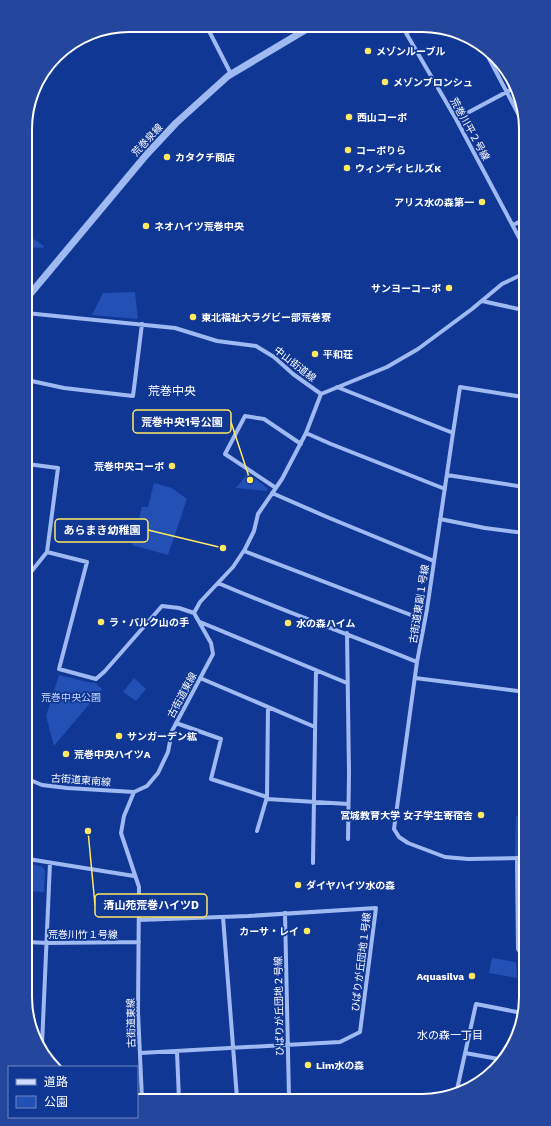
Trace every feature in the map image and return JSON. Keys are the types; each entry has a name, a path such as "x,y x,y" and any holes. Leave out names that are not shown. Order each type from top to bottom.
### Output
{"street":[{"path":"209,32 231,74"},
{"name":"荒巻泉線","path":"32,292 147,154 176,123 231,74 302,32"},
{"name":"荒巻川平２号線","path":"408,32 406,33 456,119 519,237"},
{"path":"490,60 517,112"},
{"path":"456,119 511,90"},
{"path":"513,225 519,222"},
{"name":"中山街道線","path":"32,314 175,328 217,341 256,346 274,357 293,374 321,394 372,374 418,349 482,301 502,284 519,276"},
{"path":"482,301 519,309"},
{"path":"32,381 64,388 133,396 142,324"},
{"path":"337,387 453,433"},
{"name":"古街道東副１号線","path":"516,858 445,857 408,843 399,837 394,829 417,662 460,387 519,396"},
{"path":"46,552 87,562 59,669 96,679 106,670 162,606 179,608 194,613 200,602 233,567 254,531 258,514 282,479 301,444 321,394"},
{"path":"276,488 225,454 245,416 264,419 301,444"},
{"path":"306,433 344,450 445,489"},
{"path":"32,465 58,468 46,552 32,570"},
{"path":"446,475 519,486"},
{"path":"272,493 434,561"},
{"path":"440,519 485,528 519,532"},
{"path":"244,550 411,615"},
{"path":"218,583 261,602 417,662"},
{"name":"古街道東線","path":"142,1094 138,1012 139,887 120,833 124,816 134,792 147,786 158,773 168,752 172,731 213,654 211,643 194,613"},
{"path":"200,622 347,683"},
{"path":"347,634 349,773 348,839"},
{"path":"313,863 316,670"},
{"path":"200,678 315,727"},
{"path":"415,678 519,691"},
{"path":"258,831 267,798 268,707"},
{"path":"176,723 221,739 211,779 267,798 314,803 348,804"},
{"name":"古街道東南線","path":"32,781 42,785 67,788 134,792"},
{"path":"516,858 519,951"},
{"path":"32,860 134,876"},
{"path":"42,1040 50,863"},
{"name":"ひばりが丘団地１号線","path":"139,920 285,914 376,908 360,1032 340,1042 233,1047 177,1052 140,1052"},
{"name":"ひばりが丘団地２号線","path":"285,914 289,1094"},
{"path":"223,916 237,1094"},
{"name":"荒巻川竹１号線","path":"32,942 139,942"},
{"path":"458,1087 476,1004 518,1012"},
{"path":"177,1052 179,1094"},
{"path":"465,1053 496,1059"}],"green space":[{"path":"32,238 44,246 43,248 32,247"},
{"path":"135,292 138,319 92,315 103,293"},
{"path":"248,473 266,487 268,491 236,488"},
{"path":"154,483 172,488 187,499 168,555 132,545 142,507 148,507"},
{"name":"荒巻中央公園","path":"59,675 92,683 94,682 102,689 54,746 46,716"},
{"path":"134,678 146,689 136,701 123,692"},
{"path":"516,816 519,816 519,856 515,856"},
{"path":"32,865 41,866 45,870 44,892 32,891"},
{"path":"492,958 516,962 517,978 489,973"}],"place":[{"name":"メゾンルーブル","path":"368,51"},
{"name":"メゾンブロンシュ","path":"385,82"},
{"name":"西山コーポ","path":"349,117"},
{"name":"コーポりら","path":"348,150"},
{"name":"カタクチ商店","path":"167,157"},
{"name":"ウィンディヒルズK","path":"347,168"},
{"name":"アリス水の森第一","path":"482,202"},
{"name":"ネオハイツ荒巻中央","path":"146,226"},
{"name":"サンヨーコーポ","path":"449,288"},
{"name":"東北福祉大ラグビー部荒巻寮","path":"193,317"},
{"name":"平和荘","path":"315,354"},
{"name":"荒巻中央コーポ","path":"172,466"},
{"name":"荒巻中央1号公園","path":"250,480"},
{"name":"あらまき幼稚園","path":"223,548"},
{"name":"ラ・パルク山の手","path":"101,622"},
{"name":"水の森ハイム","path":"288,623"},
{"name":"サンガーデン紘","path":"119,736"},
{"name":"荒巻中央ハイツA","path":"66,754"},
{"name":"宮城教育大学 女子学生寄宿舎","path":"481,815"},
{"name":"清山苑荒巻ハイツD","path":"88,831"},
{"name":"ダイヤハイツ水の森","path":"298,885"},
{"name":"カーサ・レイ","path":"307,931"},
{"name":"Aquasilva","path":"472,976"},
{"name":"Lim水の森","path":"308,1065"}],"district":[{"name":"荒巻中央","path":"172,391"},
{"name":"水の森一丁目","path":"450,1035"}]}
